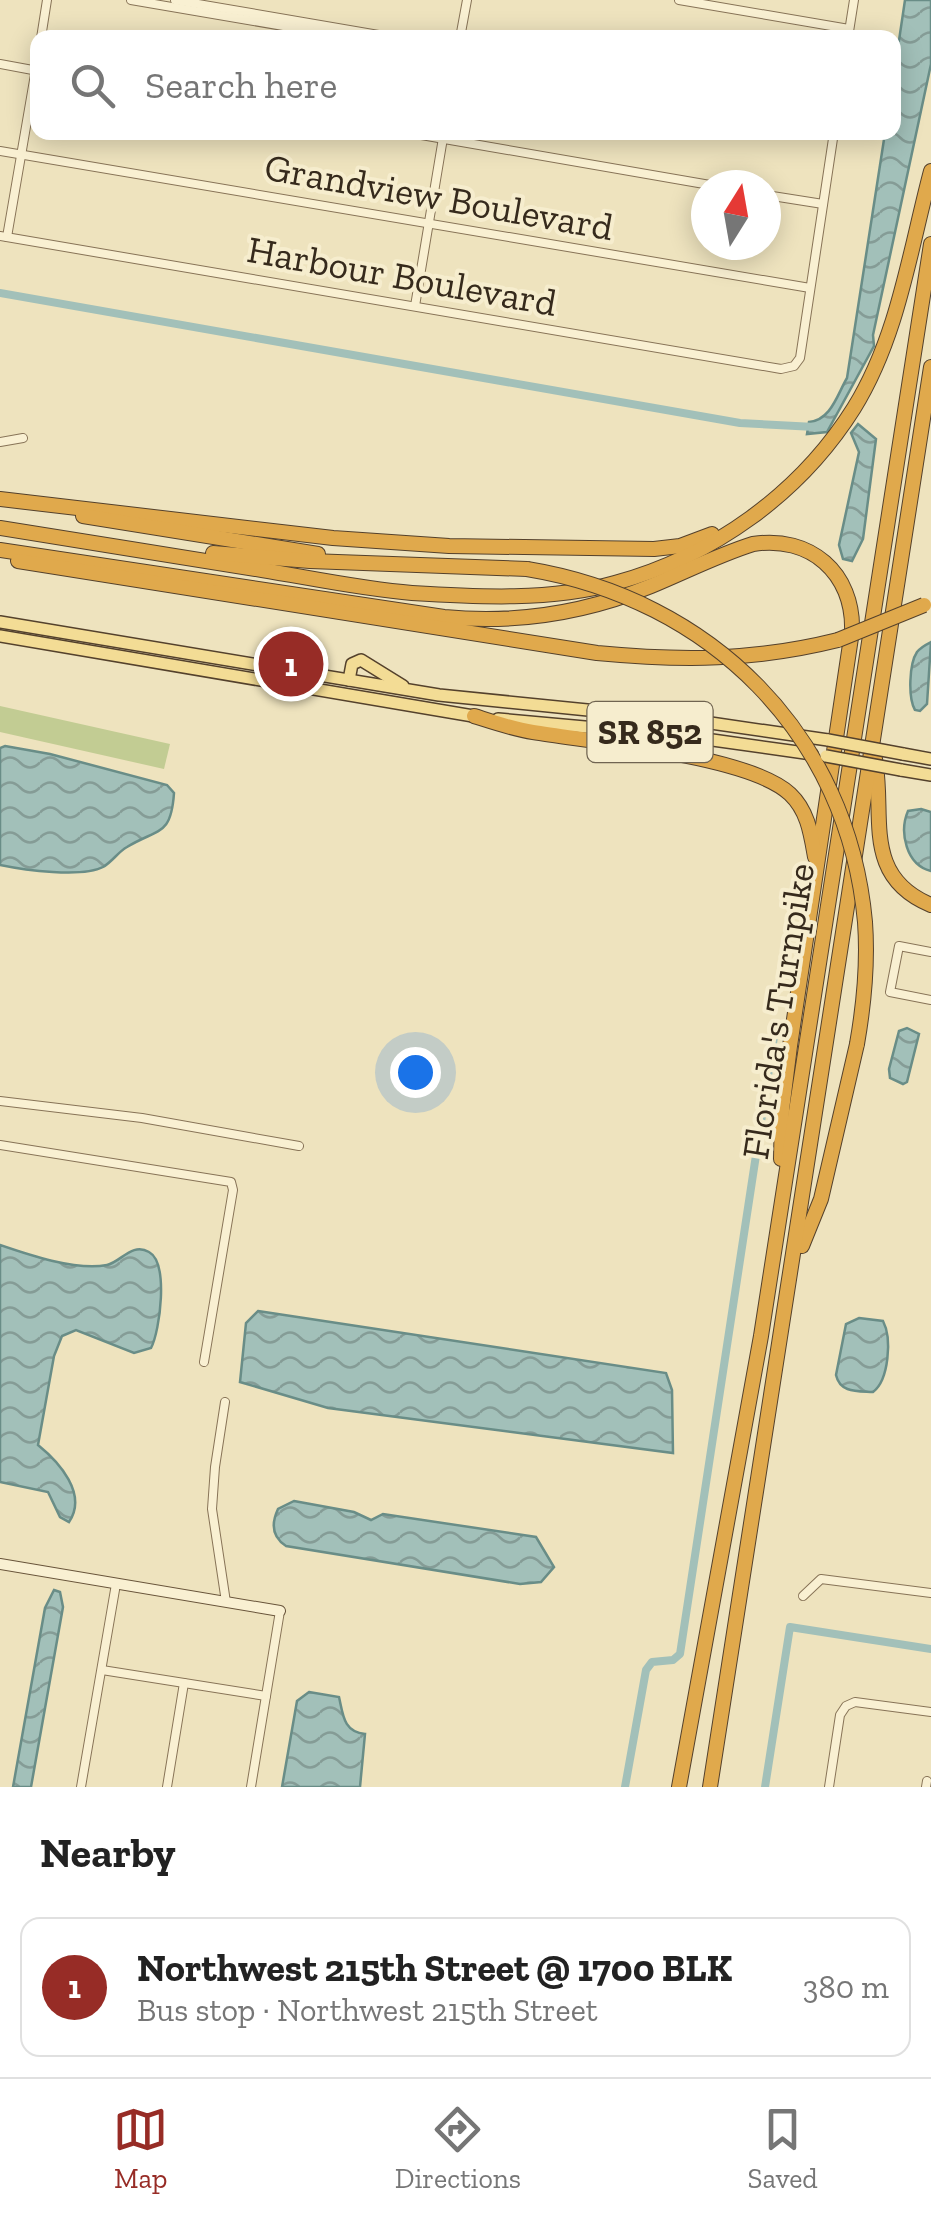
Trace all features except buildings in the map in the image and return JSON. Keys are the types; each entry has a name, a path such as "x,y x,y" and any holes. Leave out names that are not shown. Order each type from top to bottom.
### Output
{"highway":[{"path":"0,528 410,593 559,592 614,583 692,555 772,502 820,452 854,408 892,322 931,171"},
{"name":"Florida's Turnpike","path":"680,1787 737,1478 931,244"},
{"name":"Florida's Turnpike","path":"712,1787 931,367"},
{"path":"0,501 333,538 450,546 654,549 680,546 724,528 757,506 820,452"},
{"path":"0,501 394,563"},
{"path":"0,554 69,558 486,620 596,606 753,544 784,542 804,548 830,566 842,581 852,620 782,1110 779,1216"},
{"path":"117,546 310,562 527,569 592,583 666,615 724,652 754,679 800,736 845,828 862,894 866,983 858,1044 821,1199 792,1270"},
{"path":"0,554 597,653 673,659 750,658 838,640 928,603"},
{"path":"474,716 526,731 727,764 762,775 788,792 804,814 817,868"},
{"path":"872,746 878,772 878,832 887,864 904,889 931,904"}],"main road":[{"name":"SR 852","path":"0,622 411,691 506,704 697,720 931,759"},
{"name":"SR 852","path":"0,636 474,716 684,736 931,775"},
{"path":"349,680 352,664 361,660 411,691"}],"street":[{"path":"42,30 47,0"},
{"path":"131,0 306,30"},
{"path":"175,0 349,30"},
{"path":"461,30 466,0"},
{"path":"679,0 834,30"},
{"path":"849,30 854,0"},
{"path":"0,64 30,69"},
{"path":"4,236 30,104"},
{"path":"415,306 442,140"},
{"path":"465,140 691,182"},
{"path":"810,288 833,140"},
{"name":"Grandview Boulevard","path":"0,150 810,288"},
{"path":"781,197 823,204"},
{"name":"Harbour Boulevard","path":"4,236 781,370 794,366 800,358 810,288"},
{"path":"0,442 23,438"},
{"path":"931,952 899,946 890,992 931,1000"},
{"path":"0,1101 142,1118 299,1146"},
{"path":"0,1145 231,1182 233,1190 204,1362"},
{"path":"226,1402 214,1467 212,1509 226,1602"},
{"path":"1,1568 280,1610 252,1787"},
{"path":"803,1596 821,1579 931,1594"},
{"path":"81,1787 116,1584"},
{"path":"102,1670 266,1696"},
{"path":"167,1787 184,1683"},
{"path":"830,1787 840,1716 846,1706 855,1702 931,1712"}],"green space":[{"path":"0,706 170,744 164,769 0,732"}],"water":[{"path":"905,0 931,0 931,64 873,335 874,346 827,432 807,434 809,422 828,412 847,378 884,140 901,140 901,30"},
{"path":"858,424 876,439 863,539 852,561 843,559 839,545 859,452 851,433"},
{"path":"931,642 927,704 920,711 913,705 911,672 917,652"},
{"path":"5,746 167,785 174,793 170,817 161,829 94,870 53,872 0,865 0,748"},
{"path":"908,811 931,812 931,871 922,868 910,855 905,838"},
{"path":"907,1028 919,1034 907,1082 903,1084 890,1078 889,1069 899,1031"},
{"path":"0,1245 81,1266 107,1265 137,1249 149,1252 159,1269 160,1313 151,1348 134,1353 76,1330 62,1336 54,1356 38,1445 62,1469 73,1490 74,1511 69,1522 60,1517 48,1492 0,1482"},
{"path":"258,1311 666,1373 672,1390 673,1453 328,1408 240,1382 246,1323"},
{"path":"859,1318 883,1321 886,1328 886,1369 873,1392 845,1388 836,1375 846,1324"},
{"path":"294,1501 354,1512 371,1520 383,1514 536,1537 554,1567 541,1582 520,1584 286,1546 275,1534 274,1520 278,1509"},
{"path":"54,1590 60,1592 63,1607 31,1787 13,1787 45,1608"},
{"path":"309,1692 339,1697 348,1726 365,1734 360,1787 282,1787 297,1701"}],"waterway":[{"path":"0,293 740,423 815,427"},
{"path":"625,1787 646,1670 652,1662 673,1660 680,1654 774,1037"},
{"path":"765,1787 790,1627 931,1649"}],"place":[{"name":"Northwest 215th Street @ 1700 BLK","path":"291,664"}]}
